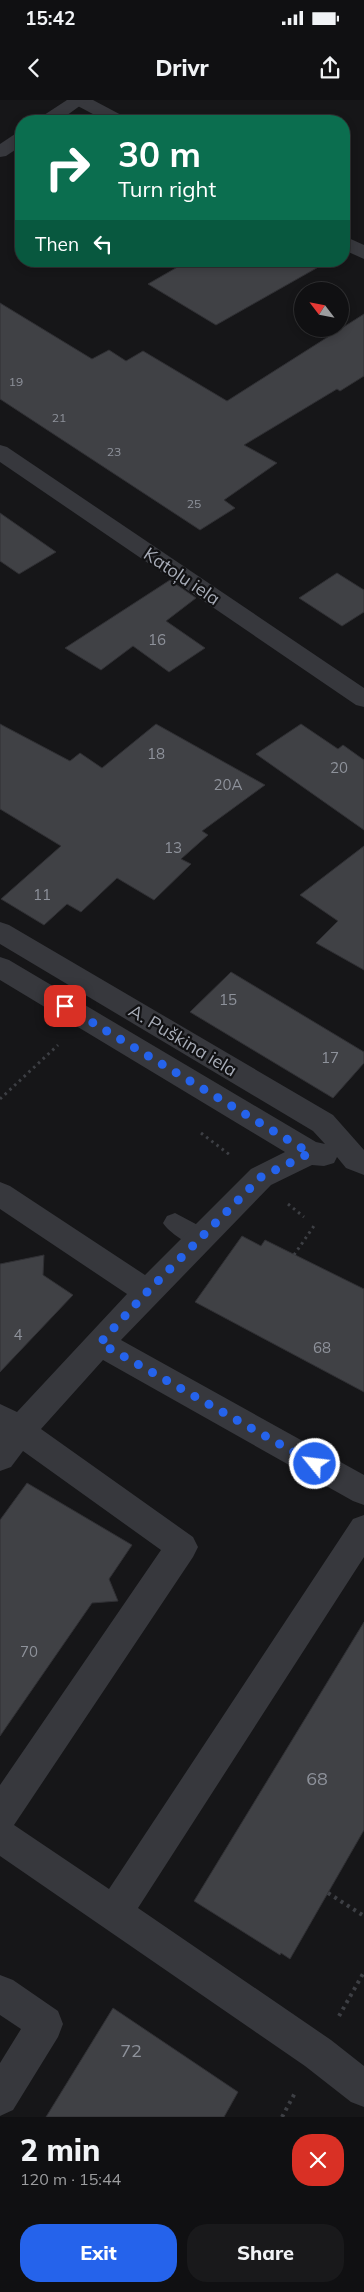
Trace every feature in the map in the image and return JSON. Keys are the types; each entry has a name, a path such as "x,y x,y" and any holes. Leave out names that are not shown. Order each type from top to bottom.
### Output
{"street":[{"path":"56,115 79,100 108,115"},
{"path":"0,152 15,142"},
{"path":"350,245 364,253"},
{"name":"Katoļu iela","path":"0,452 364,699"},
{"name":"A. Puškina iela","path":"0,932 323,1123 360,1162"},
{"name":"A. Puškina iela","path":"0,967 310,1153 360,1162"},
{"path":"0,1457 10,1424 100,1343 147,1292 261,1177 310,1153"},
{"path":"0,1194 147,1292"},
{"path":"100,1343 364,1491"},
{"path":"0,1815 182,1547 10,1424"},
{"path":"114,1912 364,1530"},
{"path":"0,1836 318,2053 364,2089"},
{"path":"0,1993 46,2024 0,2097"}],"lane":[{"path":"176,1223 200,1238"}],"path":[{"path":"0,1099 60,1043"},
{"path":"294,1255 316,1223"},
{"path":"328,1893 364,1916"}],"building":[{"path":"178,267 318,267 216,325 148,284"},
{"path":"0,303 92,359 109,350 126,361 143,351 227,401 326,338 349,338 349,324 364,314 364,376 340,391 337,389 244,445 277,463 224,500 235,508 200,530 0,399"},
{"path":"0,513 56,552 19,574 0,561"},
{"path":"337,573 364,590 364,612 342,626 299,598"},
{"path":"170,580 196,598 166,621 205,648 169,672 133,646 101,670 65,648"},
{"path":"0,724 70,761 80,753 102,768 156,724 265,785 202,831 208,835 181,859 191,864 154,900 117,878 81,912 67,904 44,925 1,899 61,846 0,809"},
{"path":"301,724 338,749 343,745 364,760 364,830 256,754"},
{"path":"364,846 364,970 316,943 338,921 300,895"},
{"path":"231,972 364,1052 364,1063 333,1098 190,1012"},
{"path":"242,1236 261,1246 265,1240 364,1289 364,1392 195,1302"},
{"path":"44,1255 43,1275 73,1295 0,1372 0,1264"},
{"path":"27,1483 132,1545 109,1579 118,1601 92,1603 0,1736 0,1520"},
{"path":"364,1622 364,1830 290,1959 281,1953 280,1955 194,1901"},
{"path":"113,2008 238,2092 224,2117 46,2117"}],"route":[{"path":"65,1006 310,1153 261,1177 147,1292 100,1343 315,1464"}]}
